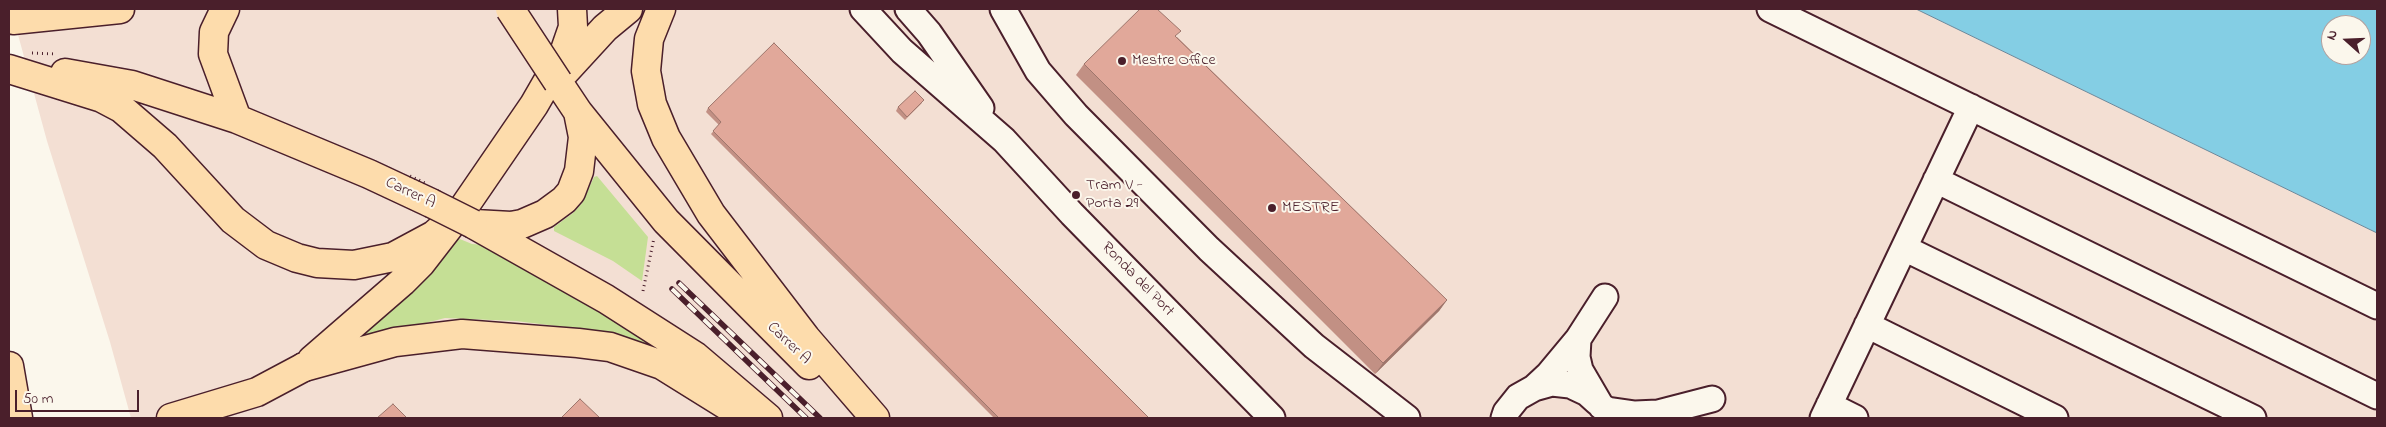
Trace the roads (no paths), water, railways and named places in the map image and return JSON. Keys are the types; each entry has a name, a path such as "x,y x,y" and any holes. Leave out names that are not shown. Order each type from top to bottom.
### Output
{"main road":[{"path":"11,20 51,9"},
{"path":"11,20 120,9"},
{"path":"225,9 214,32 213,54 237,119"},
{"name":"Carrer A","path":"510,9 578,112 666,221 864,418"},
{"path":"171,418 257,392 304,367 346,333 402,282 468,217 564,53 573,27 572,9"},
{"path":"534,105 605,28 628,9"},
{"path":"661,9 649,39 646,71 652,104 666,138 711,214 806,338 875,418"},
{"path":"9,69 102,98 121,108 166,146 233,220 266,245 297,258 317,263 354,265 394,257 468,217 511,226 522,224 545,214 564,200 570,192 579,171 583,137 578,112"},
{"name":"Carrer A","path":"9,69 62,72 111,80 161,93 237,119 468,217 606,299 680,346 728,382 768,418"},
{"path":"304,367 395,342 462,334 578,343 610,348 662,365 747,418"},
{"path":"9,366 18,418"},
{"path":"235,418 257,392"}],"street":[{"name":"Ronda del Port","path":"864,9 902,51 1004,140 1072,214 1272,418"},
{"name":"Ronda del Port","path":"908,9 929,33 1004,140"},
{"path":"1003,9 1038,71 1076,115 1209,249 1314,346 1407,417"},
{"path":"1770,9 2377,306"},
{"path":"1855,418 1826,412 1971,107"},
{"path":"1936,180 2377,396"},
{"path":"1904,248 2253,418"},
{"path":"1504,418 1506,412 1548,375 1578,339 1605,298"},
{"path":"1868,325 2055,418"},
{"path":"1578,339 1577,357 1580,370 1604,412"},
{"path":"1487,418 1526,393 1552,383 1570,385 1588,393 1604,412"},
{"path":"1604,412 1607,410 1653,415 1712,399"}],"water":[{"path":"1916,9 2377,9 2377,233"}],"railway":[{"path":"679,283 820,418"},
{"path":"672,289 806,418"}],"place":[{"name":"Mestre Office","path":"1122,61"},
{"name":"Tram V - Porta 29","path":"1076,195"},
{"name":"MESTRE","path":"1272,208"}]}
